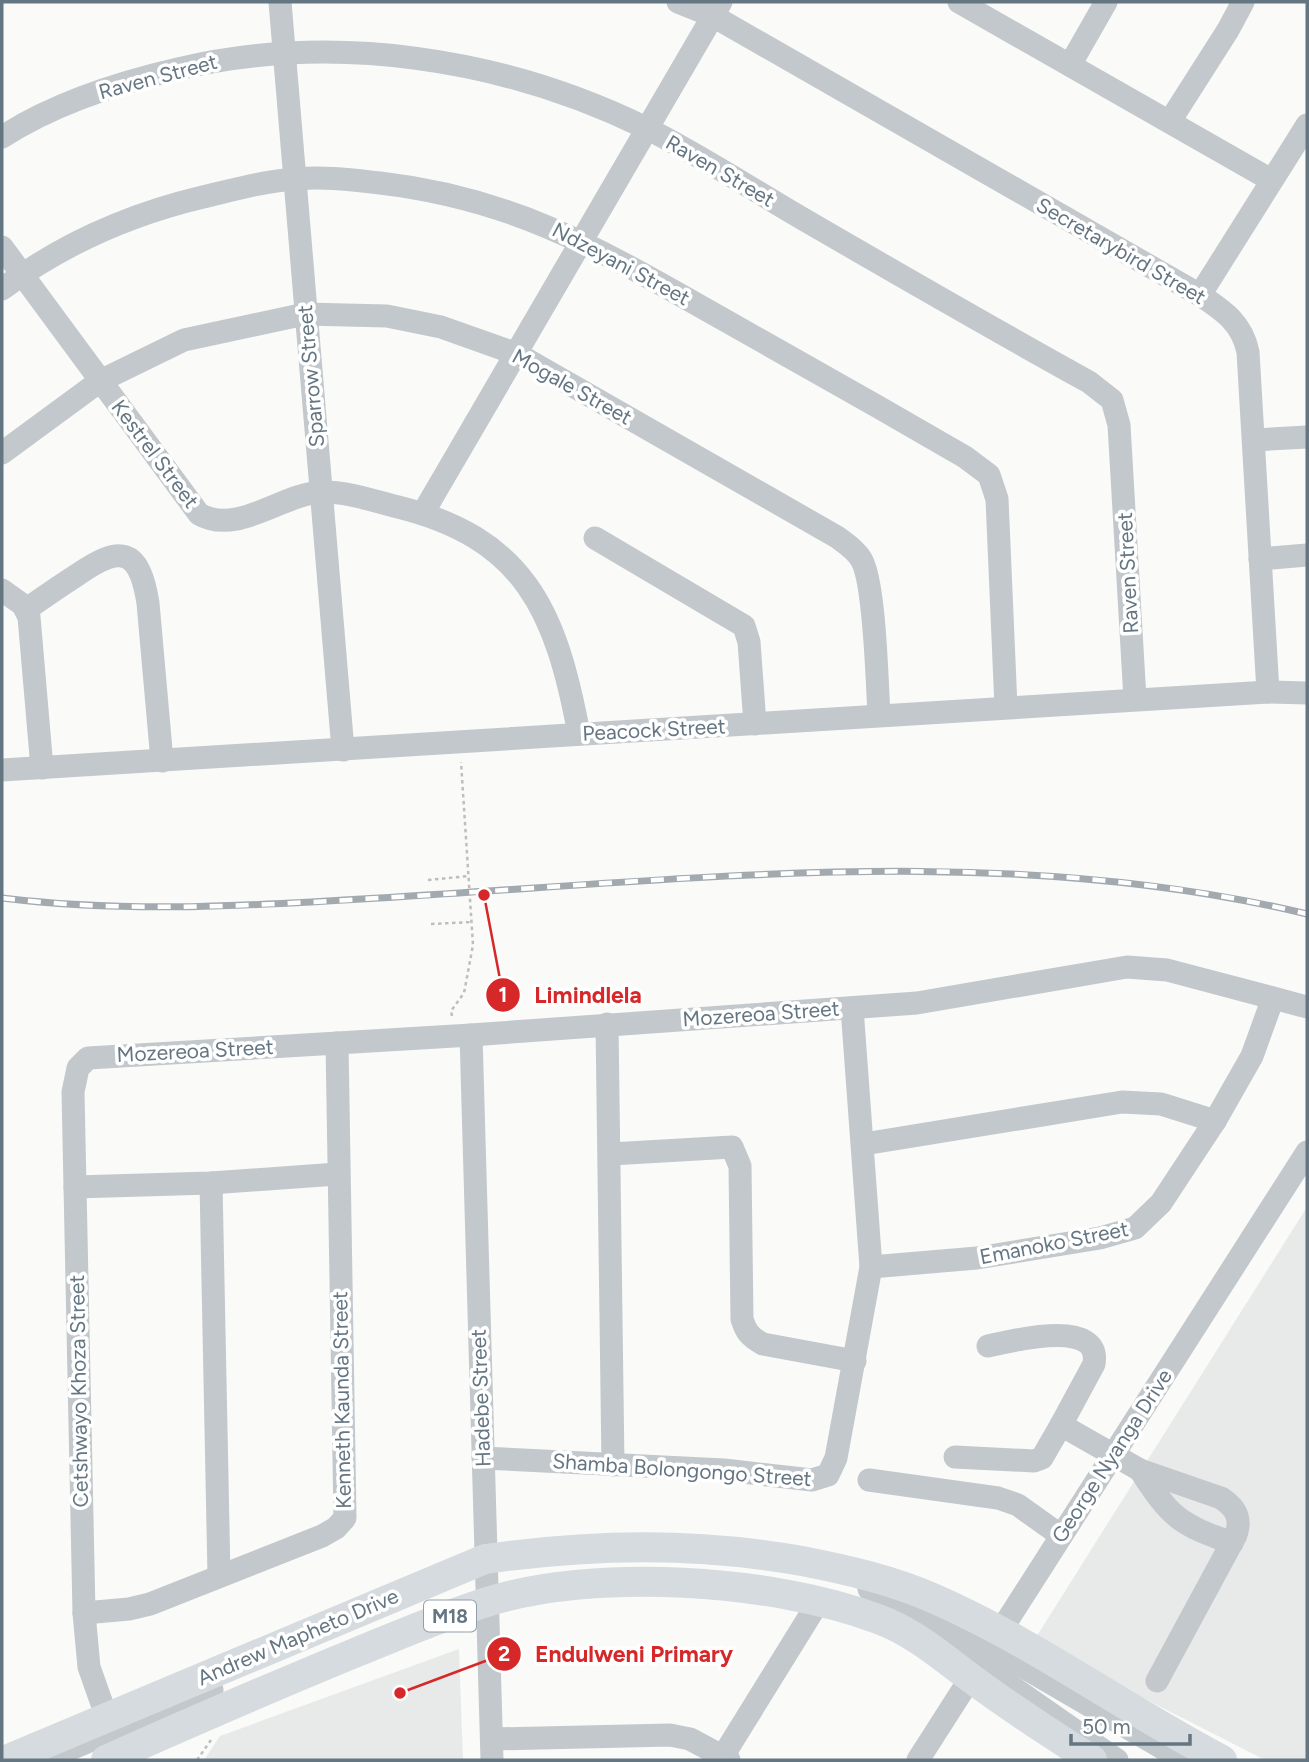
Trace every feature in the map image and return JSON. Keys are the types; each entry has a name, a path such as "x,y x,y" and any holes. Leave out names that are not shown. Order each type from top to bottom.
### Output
{"main road":[{"name":"Andrew Mapheto Drive","path":"106,1760 562,1548 620,1545 749,1551 852,1570 934,1598 986,1656 1092,1760"},
{"name":"Andrew Mapheto Drive","path":"6,1760 107,1718 487,1581 576,1585 684,1583 757,1590 819,1601 889,1624 929,1645 986,1656 1222,1760"}],"street":[{"name":"Sparrow Street","path":"280,2 343,750"},
{"name":"Secretarybird Street","path":"678,2 717,9 1229,314 1245,339 1254,440 1268,692"},
{"path":"959,2 1271,180"},
{"path":"1070,65 1106,2"},
{"path":"1170,121 1228,30 1242,2"},
{"path":"424,513 717,9"},
{"name":"Raven Street","path":"2,137 79,99 139,78 215,60 285,52 383,54 460,66 520,79 646,128 1089,382 1112,400 1119,425 1135,699"},
{"path":"1200,295 1307,125"},
{"name":"Ndzeyani Street","path":"2,289 22,274 112,227 161,208 246,187 296,179 373,182 466,197 515,213 582,241 965,457 989,475 997,499 1006,707"},
{"name":"Kestrel Street","path":"2,247 199,514 208,519 239,518 320,492 424,513 481,540 516,571 533,592 559,646 579,734"},
{"name":"Mogale Street","path":"2,453 100,382 184,340 305,314 387,316 414,320 517,354 837,537 854,550 862,559 869,587 879,715"},
{"path":"1254,440 1307,437"},
{"path":"595,538 744,626 749,642 755,724"},
{"path":"27,609 108,555 125,555 133,560 144,581 148,603 162,761"},
{"path":"1260,559 1307,555"},
{"path":"2,590 27,609 41,768"},
{"name":"Peacock Street","path":"2,770 1135,699 1268,692 1307,693"},
{"name":"Mozereoa Street","path":"83,1062 98,1056 463,1036 942,1000 1146,967 1307,1007"},
{"name":"Emanoko Street","path":"871,1267 977,1258 1100,1238 1135,1228 1161,1203 1215,1121 1252,1056 1273,998"},
{"name":"Shamba Bolongongo Street","path":"483,1458 821,1479 828,1475 836,1458 871,1267 852,1008"},
{"path":"607,1024 611,1154 613,1465"},
{"name":"Hadebe Street","path":"463,1036 483,1458 492,1750"},
{"name":"Kenneth Kaunda Street","path":"84,1613 138,1607 322,1536 336,1528 345,1518 337,1174 337,1043"},
{"name":"Cetshwayo Khoza Street","path":"83,1062 78,1068 73,1092 84,1613 89,1667 107,1718"},
{"path":"864,1144 1122,1102 1161,1104 1215,1121"},
{"path":"611,1154 732,1147 740,1166 742,1319 745,1329 750,1337 763,1344 855,1361"},
{"name":"George Nyanga Drive","path":"918,1760 1307,1152"},
{"path":"75,1188 211,1183 337,1174"},
{"path":"211,1183 219,1576"},
{"path":"955,1457 1034,1461 1042,1458 1094,1364 1096,1355 1086,1342 1061,1334 988,1346"},
{"path":"1062,1425 1140,1471 1231,1504 1239,1526 1232,1543 1157,1681"},
{"path":"1140,1471 1162,1505 1177,1520 1188,1528 1232,1543"},
{"path":"869,1480 998,1498 1018,1505 1060,1535"},
{"path":"44,1760 487,1581 644,1572 711,1576 803,1587 851,1599 986,1656 1183,1760"},
{"path":"78,1760 487,1581"},
{"path":"492,1750 670,1735 690,1739 726,1758 819,1601"},
{"path":"986,1656 1117,1760"}],"path":[{"path":"459,742 473,945 464,993 451,1011 463,1036"},
{"path":"428,880 468,876"},
{"path":"430,924 472,922"}],"shaded area":[{"path":"1307,1207 1307,1760 1265,1760 1033,1642"},
{"path":"459,1649 463,1760 204,1760 220,1736"}],"railway":[{"path":"2,898 101,906 248,905 739,875 968,872 1081,878 1194,892 1307,914"}],"place":[{"name":"Limindlela","path":"484,895"},
{"name":"Endulweni Primary","path":"400,1693"}]}
